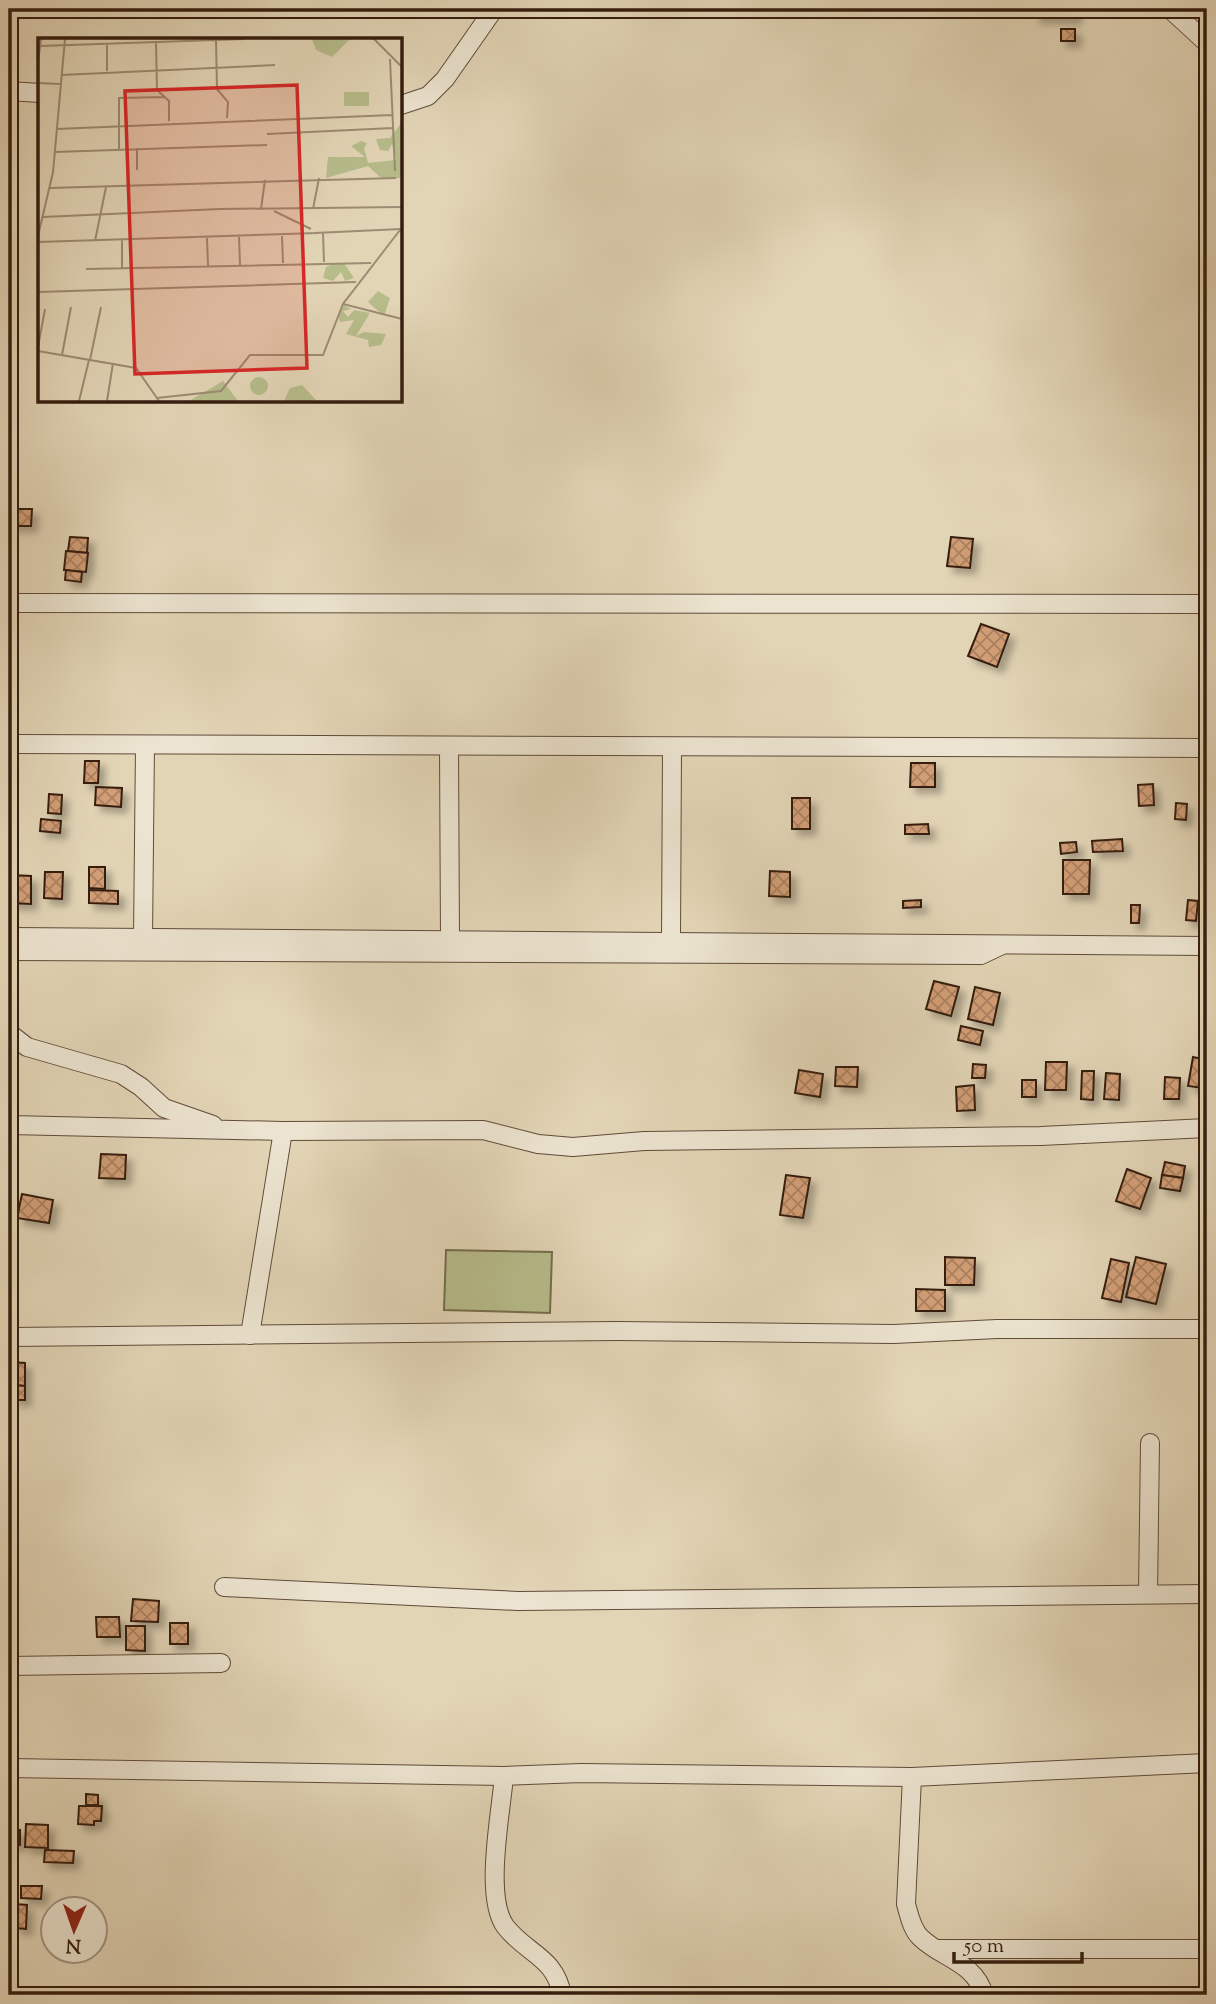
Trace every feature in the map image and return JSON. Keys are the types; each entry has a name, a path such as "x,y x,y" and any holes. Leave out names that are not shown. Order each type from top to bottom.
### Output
{"street":[{"path":"402,106 428,96 445,79 494,9"},
{"path":"1170,9 1207,43"},
{"path":"9,91 38,93"},
{"path":"9,603 1207,604"},
{"path":"9,744 1207,748"},
{"path":"143,938 145,745"},
{"path":"450,746 450,939"},
{"path":"671,941 672,747"},
{"path":"9,937 1207,946"},
{"path":"9,951 981,955 1005,943"},
{"path":"9,1033 27,1047 121,1074 141,1087 164,1108 229,1130"},
{"path":"9,1125 283,1131 483,1130 538,1144 573,1147 632,1142 1041,1136 1207,1128"},
{"path":"250,1335 283,1131"},
{"path":"9,1337 617,1331 894,1334 997,1329 1207,1329"},
{"path":"1148,1594 1150,1443"},
{"path":"224,1587 518,1601 1207,1594"},
{"path":"9,1666 221,1663"},
{"path":"9,1768 504,1776 581,1773 912,1777 1207,1763"},
{"path":"504,1776 494,1896 504,1925 556,1972 562,1995"},
{"path":"912,1777 906,1904 911,1922 919,1937 972,1972 984,1995"},
{"path":"936,1949 1207,1949"}],"green space":[{"path":"446,1250 552,1252 550,1313 444,1310"}],"building":[{"path":"1034,9 1076,9 1075,18 1034,17"},
{"path":"1061,29 1075,29 1075,41 1061,41"},
{"path":"9,509 32,509 31,526 9,526"},
{"path":"70,537 88,538 87,553 68,551"},
{"path":"951,537 973,539 970,568 947,566"},
{"path":"66,551 88,553 86,572 64,570"},
{"path":"66,570 82,572 81,582 65,580"},
{"path":"981,624 1009,634 997,667 968,656"},
{"path":"85,761 99,761 98,783 84,783"},
{"path":"911,763 935,763 935,787 910,787"},
{"path":"1153,784 1154,805 1139,806 1138,785"},
{"path":"96,787 122,788 121,807 95,805"},
{"path":"49,794 62,795 61,814 48,813"},
{"path":"792,798 810,798 810,829 792,829"},
{"path":"1176,803 1187,804 1186,820 1175,819"},
{"path":"41,819 61,821 60,833 40,831"},
{"path":"928,824 929,834 905,834 905,825"},
{"path":"1122,839 1123,851 1093,852 1092,841"},
{"path":"1076,842 1077,852 1061,854 1060,843"},
{"path":"1063,860 1090,860 1089,894 1063,894"},
{"path":"89,867 105,867 105,889 89,888"},
{"path":"770,871 790,872 790,897 769,896"},
{"path":"45,872 63,872 62,899 44,898"},
{"path":"11,875 31,876 31,904 10,903"},
{"path":"89,890 118,891 118,904 89,903"},
{"path":"921,900 921,907 903,908 903,901"},
{"path":"1188,900 1198,901 1196,921 1186,920"},
{"path":"1131,905 1140,905 1139,923 1131,923"},
{"path":"934,981 959,987 951,1016 926,1009"},
{"path":"975,987 1000,993 993,1025 968,1019"},
{"path":"961,1026 983,1031 980,1045 958,1040"},
{"path":"1193,1057 1207,1060 1203,1088 1188,1086"},
{"path":"1046,1062 1067,1062 1066,1090 1045,1090"},
{"path":"973,1064 986,1065 985,1078 972,1078"},
{"path":"836,1067 858,1067 857,1087 835,1086"},
{"path":"799,1070 823,1074 820,1097 795,1093"},
{"path":"1082,1071 1094,1071 1093,1100 1081,1099"},
{"path":"1106,1073 1120,1074 1119,1100 1104,1099"},
{"path":"1165,1077 1180,1078 1179,1099 1164,1099"},
{"path":"1022,1080 1036,1080 1036,1097 1022,1097"},
{"path":"974,1085 975,1110 957,1111 956,1087"},
{"path":"101,1154 126,1155 125,1179 99,1178"},
{"path":"1165,1162 1185,1166 1183,1178 1162,1175"},
{"path":"1127,1169 1151,1178 1140,1209 1116,1201"},
{"path":"786,1175 810,1178 803,1218 780,1215"},
{"path":"1162,1175 1183,1178 1180,1191 1160,1188"},
{"path":"22,1194 53,1200 49,1223 17,1218"},
{"path":"945,1257 975,1258 974,1285 945,1285"},
{"path":"1136,1257 1166,1264 1156,1304 1126,1297"},
{"path":"1111,1259 1129,1263 1121,1302 1102,1298"},
{"path":"916,1289 945,1290 945,1311 916,1311"},
{"path":"11,1362 25,1363 25,1386 10,1385"},
{"path":"13,1385 25,1386 25,1400 13,1400"},
{"path":"133,1599 159,1601 158,1622 131,1621"},
{"path":"96,1617 119,1617 120,1637 97,1637"},
{"path":"170,1623 188,1623 188,1644 170,1644"},
{"path":"126,1626 145,1626 145,1651 126,1650"},
{"path":"86,1794 98,1795 98,1805 86,1805"},
{"path":"79,1806 102,1806 101,1821 94,1821 94,1825 78,1824"},
{"path":"26,1824 48,1825 48,1848 25,1847"},
{"path":"9,1830 20,1830 20,1845 9,1844"},
{"path":"45,1850 74,1851 73,1863 44,1862"},
{"path":"21,1886 42,1886 41,1896 38,1896 38,1899 21,1898"},
{"path":"15,1904 27,1905 26,1929 15,1928"}]}
